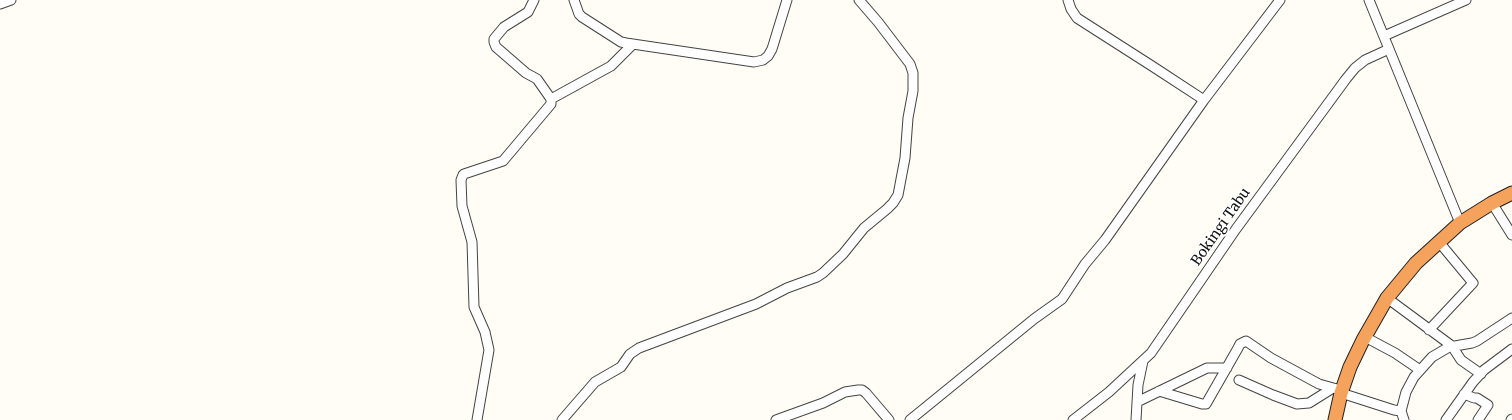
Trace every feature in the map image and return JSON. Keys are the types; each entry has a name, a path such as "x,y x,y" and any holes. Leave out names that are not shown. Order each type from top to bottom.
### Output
{"highway":[{"path":"1336,420 1339,390 1387,298 1416,264 1460,223 1492,203 1512,193"}],"street":[{"path":"0,4 11,0"},
{"path":"477,420 489,350 485,332 474,307 472,242 462,206 461,177 464,174 503,161 551,104 551,99 537,79 526,73 496,47 494,42 494,39 504,27 528,12 534,0"},
{"path":"574,0 579,14 582,17 621,42 632,45 754,62 763,60 768,56 772,49 787,0"},
{"path":"562,420 595,382 621,366 630,354 639,348 756,304 787,288 817,277 843,254 864,228 888,209 893,203 898,195 905,158 908,118 913,91 913,72 910,64 859,0"},
{"path":"1068,0 1071,9 1077,18 1204,100"},
{"path":"910,420 1034,319 1062,299 1085,264 1105,240 1204,100 1280,0"},
{"path":"1369,0 1460,223"},
{"path":"1384,36 1466,0"},
{"path":"551,99 611,66 632,45"},
{"name":"Bokingi Tabu","path":"1073,420 1109,392 1143,361 1161,339 1232,235 1346,79 1355,68 1365,60 1389,49"},
{"path":"1492,203 1512,235"},
{"path":"1430,330 1473,283 1439,242"},
{"path":"1387,298 1452,346 1461,360 1481,374"},
{"path":"1404,420 1401,411 1406,392 1414,377 1432,357 1452,346 1478,341 1512,318"},
{"path":"1365,338 1395,353 1420,370"},
{"path":"1159,392 1204,405 1206,404 1240,344 1246,341 1271,358 1319,384 1388,408 1401,411"},
{"path":"1446,420 1464,394 1481,374 1512,349"},
{"path":"1136,420 1138,385 1143,361"},
{"path":"1137,402 1207,368 1226,368"},
{"path":"1239,380 1273,396 1297,404 1309,403 1339,390"},
{"path":"776,420 823,403 845,392 858,390 862,390 866,393 889,420"},
{"path":"1464,394 1477,398 1488,405 1478,420"}]}
